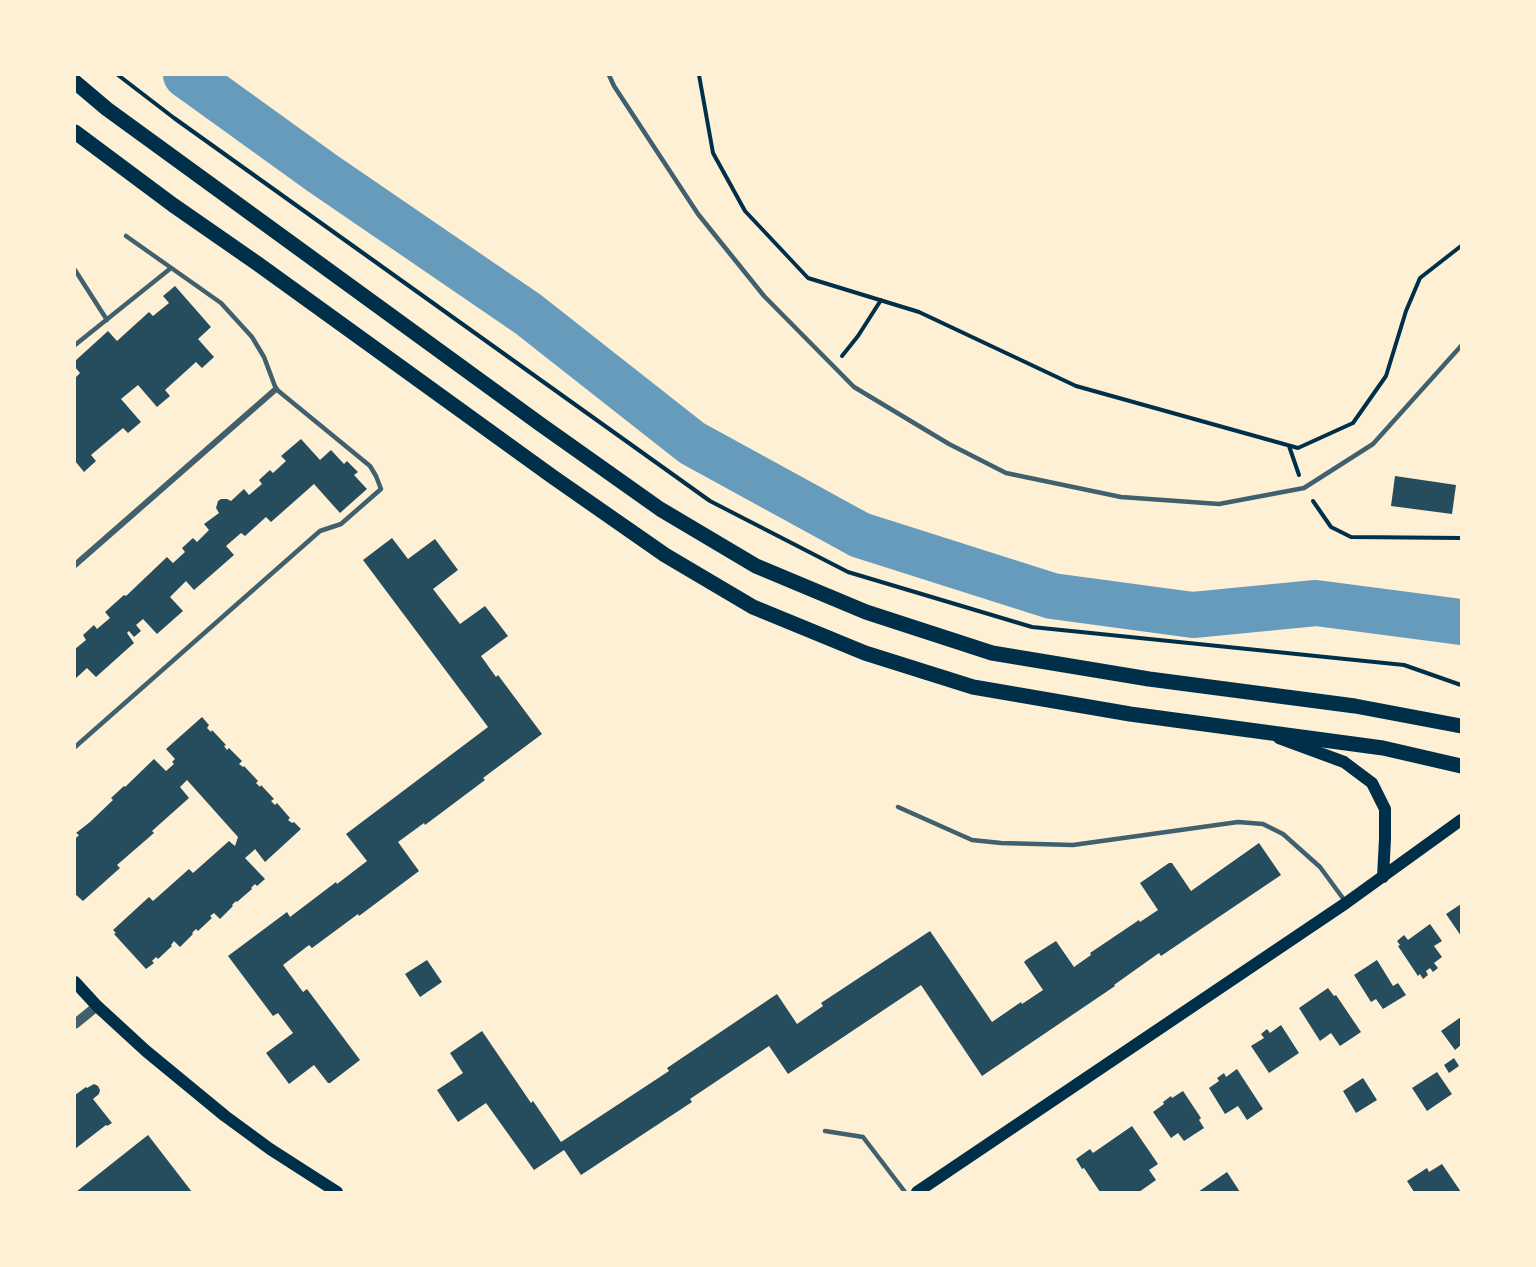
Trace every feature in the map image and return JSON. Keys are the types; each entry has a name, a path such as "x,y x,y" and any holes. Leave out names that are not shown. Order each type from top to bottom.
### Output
{"main road":[{"path":"75,82 126,123 650,503 756,566 866,612 992,653 1149,678 1355,706 1461,726"},
{"path":"78,137 664,555 753,607 865,653 973,687 1130,714 1383,748 1461,766"},
{"path":"1263,732 1344,762 1372,783 1385,809 1383,877"},
{"path":"916,1192 1346,903 1461,820"},
{"path":"75,982 146,1051 225,1116 270,1149 337,1192"}],"street":[{"path":"75,565 276,389"},
{"path":"75,1024 98,1006"}],"lane":[{"path":"609,75 698,214 764,296 854,387 949,444 1006,473 1121,497 1219,504 1304,488 1373,444 1461,346"},
{"path":"75,747 320,531 341,524 381,489 370,466 276,389 264,357 252,337 221,303 126,236"},
{"path":"75,345 171,268"},
{"path":"75,270 106,320"},
{"path":"898,807 972,840 1001,843 1073,845 1238,822 1263,824 1283,834 1320,867 1346,903"},
{"path":"825,1131 862,1137 904,1192"}],"path":[{"path":"118,75 184,125 710,501 848,572 1032,627 1404,664 1461,685"},
{"path":"699,75 714,153 745,211 808,278 919,312 1076,386 1298,448 1353,423 1386,376 1420,278 1461,246"},
{"path":"835,367 881,300"},
{"path":"1289,445 1304,488 1331,527 1351,537 1461,538"}],"building":[{"path":"175,286 211,327 198,339 214,357 202,368 196,362 165,390 170,396 157,407 138,385 121,399 141,422 128,433 123,428 91,455 96,461 84,472 75,461 75,378 80,373 75,367 75,361 108,331 117,341 149,312 153,316 169,303 163,296"},
{"path":"301,439 320,460 331,450 344,464 347,461 358,472 354,475 367,489 340,513 314,484 271,522 266,517 245,536 241,533 226,546 234,555 194,590 186,581 170,597 183,611 157,634 143,619 136,625 141,631 134,637 129,631 127,633 134,643 96,677 87,668 75,679 75,649 86,640 83,635 94,625 97,629 110,618 105,612 124,595 126,596 167,557 173,563 185,552 182,548 193,538 197,542 209,530 204,524 219,513 216,508 218,501 227,499 231,501 244,489 249,495 262,484 259,480 270,470 273,473 286,461 281,456"},
{"path":"1395,476 1456,485 1452,514 1391,506"},
{"path":"392,538 408,559 435,539 458,570 433,589 460,624 485,606 508,636 481,656 542,734 425,825 424,823 398,842 419,871 359,916 358,914 312,948 309,945 283,965 303,992 307,989 360,1060 330,1083 314,1065 289,1084 266,1053 293,1033 278,1013 273,1016 228,956 287,912 290,917 367,861 346,834 488,727 363,560"},
{"path":"202,717 209,725 207,728 211,732 212,730 226,745 224,746 227,750 229,748 242,761 239,764 244,766 258,781 256,783 260,787 261,785 274,799 271,801 275,805 277,803 290,818 288,820 301,829 265,862 255,849 245,858 265,879 257,886 255,884 220,919 214,913 210,916 212,918 198,931 196,929 180,947 174,941 172,946 158,959 156,957 152,961 154,963 146,969 114,934 116,933 113,930 149,897 153,901 189,869 193,873 229,841 235,846 238,837 187,780 180,787 189,798 117,865 120,868 83,901 75,894 75,839 79,835 76,833 154,759 166,771 174,764 172,762 175,759 166,749"},
{"path":"1259,843 1281,875 1161,956 1159,953 1115,986 982,1076 921,985 788,1074 769,1046 690,1099 692,1102 581,1175 564,1150 534,1170 486,1103 458,1122 437,1090 463,1073 450,1053 482,1031 531,1103 533,1101 561,1142 669,1071 667,1068 777,994 797,1024 823,1006 821,1003 930,931 992,1022 1043,990 1024,962 1026,960 1056,941 1074,967 1091,955 1090,953 1158,910 1140,883 1169,863 1172,863 1191,891"},
{"path":"1461,904 1461,936 1446,914"},
{"path":"1430,924 1442,941 1434,946 1442,957 1434,963 1438,968 1433,972 1430,968 1426,971 1428,975 1423,979 1420,974 1418,976 1397,941 1404,935 1408,940"},
{"path":"427,960 442,982 420,997 405,974"},
{"path":"1377,960 1393,986 1398,983 1406,995 1383,1009 1376,999 1371,1002 1354,975"},
{"path":"1328,988 1334,996 1336,995 1361,1032 1340,1046 1331,1033 1320,1041 1299,1008"},
{"path":"1461,1017 1461,1045 1455,1050 1441,1031"},
{"path":"1281,1025 1299,1053 1269,1073 1251,1046 1264,1038 1261,1034 1267,1029 1270,1033"},
{"path":"1454,1058 1459,1066 1449,1073 1444,1065"},
{"path":"1237,1069 1263,1109 1247,1120 1238,1106 1225,1114 1209,1088 1219,1081 1217,1078 1224,1073 1226,1077"},
{"path":"1437,1072 1452,1094 1427,1111 1412,1088"},
{"path":"1363,1078 1377,1100 1356,1113 1343,1091"},
{"path":"94,1084 100,1090 93,1099 112,1123 106,1125 75,1149 75,1095"},
{"path":"1183,1091 1201,1118 1199,1120 1204,1128 1184,1141 1178,1133 1171,1138 1153,1112 1171,1096 1172,1098"},
{"path":"1132,1126 1158,1164 1149,1170 1156,1180 1139,1192 1100,1192 1076,1159 1090,1149 1093,1153"},
{"path":"148,1135 192,1192 76,1192"},
{"path":"1442,1164 1461,1192 1414,1192 1407,1181 1427,1168 1429,1172"},
{"path":"1227,1172 1240,1192 1198,1192"}],"waterway":[{"path":"186,75 322,173 528,314 692,443 860,535 1052,596 1193,615 1316,603 1461,622"}]}
